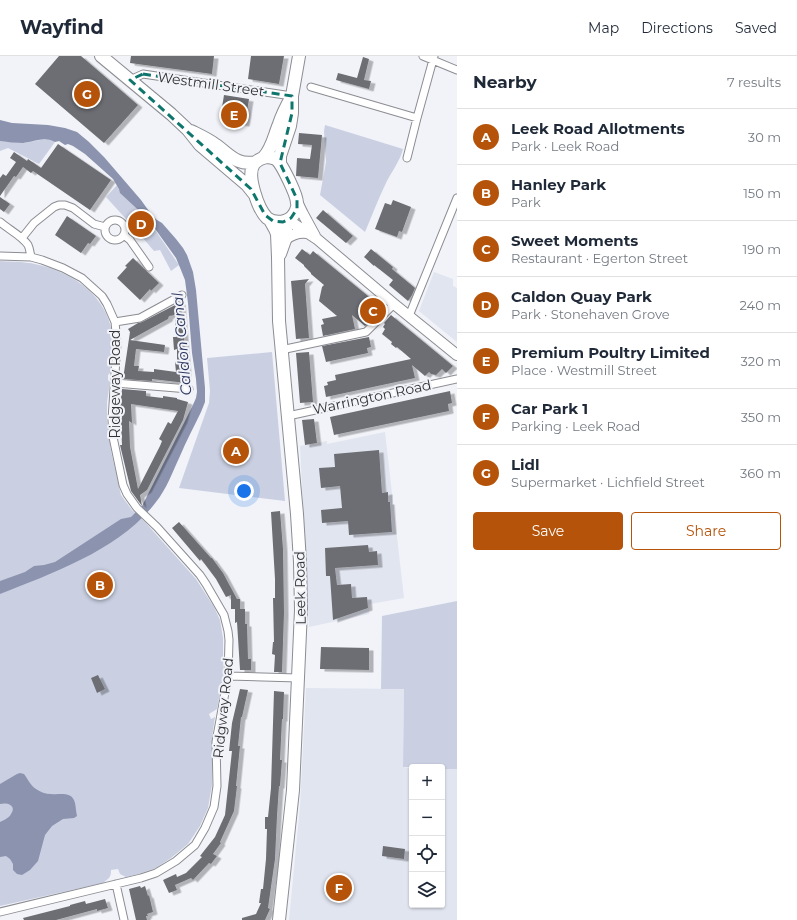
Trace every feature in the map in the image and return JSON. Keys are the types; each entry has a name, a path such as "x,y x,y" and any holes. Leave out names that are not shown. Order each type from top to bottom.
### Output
{"highway":[{"path":"101,56 171,114 188,130 200,145 247,185 255,195"},
{"path":"280,163 280,156 290,126 292,96 299,56"},
{"path":"188,130 216,145 232,158 240,161 247,162 259,160 271,157 276,159 280,163 297,202 294,216 288,220 278,222 270,220 267,217 261,209 255,195 251,173 254,165 259,160 266,154 270,147 284,110 292,96"},
{"name":"Leek Road","path":"270,220 277,234 278,321 296,510 300,562 301,610 293,790 279,920"},
{"name":"Leek Road","path":"278,257 285,240 288,220"}],"main road":[{"path":"297,202 309,226 318,239"},
{"path":"288,220 318,239 394,304 457,355"},
{"path":"285,240 296,233 308,233"}],"street":[{"path":"423,56 433,58 457,70"},
{"path":"407,158 433,58"},
{"name":"Westmill Street","path":"130,80 143,74 292,96"},
{"path":"321,80 315,87 417,118"},
{"path":"409,316 457,198"},
{"path":"22,238 34,223 54,207 59,205 65,205 73,208 94,224 105,227"},
{"path":"115,219 124,224 125,231 122,237 116,240 110,239 105,234 105,227 108,221 115,219"},
{"path":"0,222 22,238 29,248 31,258"},
{"path":"124,234 149,267"},
{"name":"Ridgeway Road","path":"0,256 42,260 63,268 82,278 102,296 107,304 115,322 117,344 112,420 116,452 127,494 137,508 154,524"},
{"path":"115,322 140,318 182,295"},
{"path":"281,350 366,332 394,304"},
{"name":"Warrington Road","path":"288,416 457,379"},
{"path":"115,383 190,389"},
{"name":"Ridgway Road","path":"0,912 141,878 156,873 176,860 195,844 205,828 214,806 217,786 216,742 228,676 229,640 224,615 200,575 154,524"},
{"path":"228,676 298,678"},
{"path":"116,884 124,920"}],"highlighted area":[{"path":"143,74 292,96 292,113 280,163 297,199 297,209 291,218 283,222 273,221 265,215 251,189 130,80"}],"shaded area":[{"path":"0,120 12,123 48,125 77,132 104,157 151,214 162,223 183,248 193,272 196,290 205,402 160,497 141,519 124,533 85,558 0,594 0,581 25,572 34,566 55,562 121,519 131,517 142,506 192,407 197,392 185,280 176,258 148,219 120,193 113,179 85,154 68,144 65,145 59,141 55,142 47,139 23,143 0,141"},
{"path":"325,125 403,149 398,162 383,189 365,232 320,195 326,162"},
{"path":"50,139 55,142 39,164 8,148 0,151 0,141 24,143"},
{"path":"117,185 147,218 179,265 171,271 160,250 154,251 106,197"},
{"path":"0,261 34,264 67,275 88,289 103,308 109,319 112,332 113,352 111,372 108,375 108,380 110,382 107,402 107,422 111,451 121,495 132,510 145,522 196,579 214,607 220,620 223,638 223,677 217,709 209,714 211,719 215,717 212,737 212,785 208,808 200,826 188,844 156,868 139,874 126,877 120,874 118,869 111,870 111,875 103,883 0,906"},
{"path":"434,272 453,279 453,286 457,288 457,342 419,311"},
{"path":"272,352 285,501 179,488 209,403 210,391 207,358"},
{"path":"385,432 404,598 370,604 369,614 309,627 300,446 327,441 327,444"},
{"path":"457,601 457,769 445,769 445,764 409,764 409,767 403,767 404,689 381,689 382,616"},
{"path":"306,688 404,689 403,767 409,768 409,908 445,908 445,769 457,769 457,920 289,920 300,806"},
{"path":"20,773 24,774 32,786 39,791 49,794 69,795 74,799 77,816 74,818 63,819 52,826 45,835 38,861 30,870 22,875 17,874 13,870 13,864 10,859 6,856 0,857 0,822 9,817 13,811 13,808 6,803 0,804 0,784"}],"building":[{"path":"59,56 81,56 138,105 104,143 35,84"},
{"path":"131,56 214,56 212,74 130,63"},
{"path":"251,56 284,56 279,84 248,79"},
{"path":"363,57 369,59 364,80 371,81 369,89 336,80 338,73 357,78"},
{"path":"224,95 249,99 245,124 220,120"},
{"path":"299,133 322,135 318,178 296,176 297,158 310,159 312,145 298,144"},
{"path":"58,144 111,180 90,210 33,171 31,173 23,167 16,177 14,176 0,196 0,178 3,174 6,176 16,162 10,158 14,152 41,168"},
{"path":"0,197 10,204 4,212 0,209"},
{"path":"393,200 411,207 402,232 399,231 397,237 375,229 385,203 391,205"},
{"path":"323,210 353,236 346,243 316,218"},
{"path":"67,216 96,236 90,244 88,243 81,253 55,235"},
{"path":"302,249 310,255 313,251 379,305 380,308 367,321 365,320 365,326 352,315 355,329 323,336 321,325 324,324 322,319 337,316 319,301 322,287 324,285 295,258"},
{"path":"371,249 415,288 408,301 389,285 393,280 364,257"},
{"path":"133,258 159,283 151,291 150,289 140,300 117,278 127,267 125,266"},
{"path":"309,279 305,284 309,338 296,339 291,281"},
{"path":"181,302 187,373 186,383 152,379 152,381 123,379 130,332 128,329","holes":["175,315 176,337 173,337 174,350 177,349 177,362 175,362 176,372 154,369 154,372 138,371 139,366 134,366 136,349 164,352 165,345 130,340 168,319 169,316"]},
{"path":"391,315 453,366 446,373 442,369 436,375 429,372 425,376 412,365 415,378 326,397 324,386 328,385 327,382 336,380 335,375 411,359 391,344 392,342 382,334 385,329 383,327 385,324 384,323"},
{"path":"369,337 371,347 367,348 368,353 326,362 322,346"},
{"path":"309,352 313,402 300,403 296,353"},
{"path":"122,389 146,391 146,396 177,398 188,402 183,420 147,490 140,495 142,506 131,491 120,445 122,445 120,406","holes":["131,404 178,411 171,424 168,422 159,439 162,441 160,446 138,489 130,447 129,421 132,423"]},
{"path":"450,391 452,403 448,404 449,411 334,435 330,417"},
{"path":"314,419 317,443 305,445 302,420"},
{"path":"379,450 382,493 388,492 392,532 349,535 348,521 322,523 321,510 342,508 340,486 321,488 319,468 335,467 334,454"},
{"path":"280,511 283,549 284,613 282,672 274,672 275,655 272,654 274,642 273,598 275,598 275,579 271,512"},
{"path":"179,522 212,558 223,573 237,599 240,599 240,609 231,609 231,595 226,597 216,579 201,559 200,561 172,528"},
{"path":"368,545 369,552 377,551 378,565 335,568 337,585 351,584 352,598 367,597 368,608 333,620 330,576 326,576 325,548"},
{"path":"235,609 245,609 248,659 251,659 251,670 240,670"},
{"path":"321,647 369,648 369,670 320,669"},
{"path":"98,675 105,689 97,693 91,678"},
{"path":"240,689 248,690 241,717 234,811 220,842 221,843 213,854 217,856 211,864 209,863 193,880 191,878 175,885 177,890 169,893 163,880 176,874 177,877 186,873 202,857 200,856 215,837 225,815 232,751 229,751 232,723"},
{"path":"274,691 284,692 280,760 282,760 275,859 268,908 270,909 265,920 242,920 242,918 256,914 261,903 259,903 261,889 263,889 267,829 265,829 265,817 268,817 271,788"},
{"path":"383,846 405,849 404,859 382,856"},
{"path":"140,886 141,888 145,886 153,912 147,914 147,920 136,920 129,889"},
{"path":"105,899 108,908 97,911 97,909 56,920 24,920 23,918 85,901 86,904"}],"place":[{"name":"Lidl","path":"87,94"},
{"name":"Premium Poultry Limited","path":"234,115"},
{"name":"Caldon Quay Park","path":"141,224"},
{"name":"Sweet Moments","path":"373,311"},
{"name":"Leek Road Allotments","path":"236,451"},
{"name":"Hanley Park","path":"100,585"},
{"name":"Car Park 1","path":"339,888"}],"water label":[{"name":"Caldon Canal","path":"182,344"}]}
